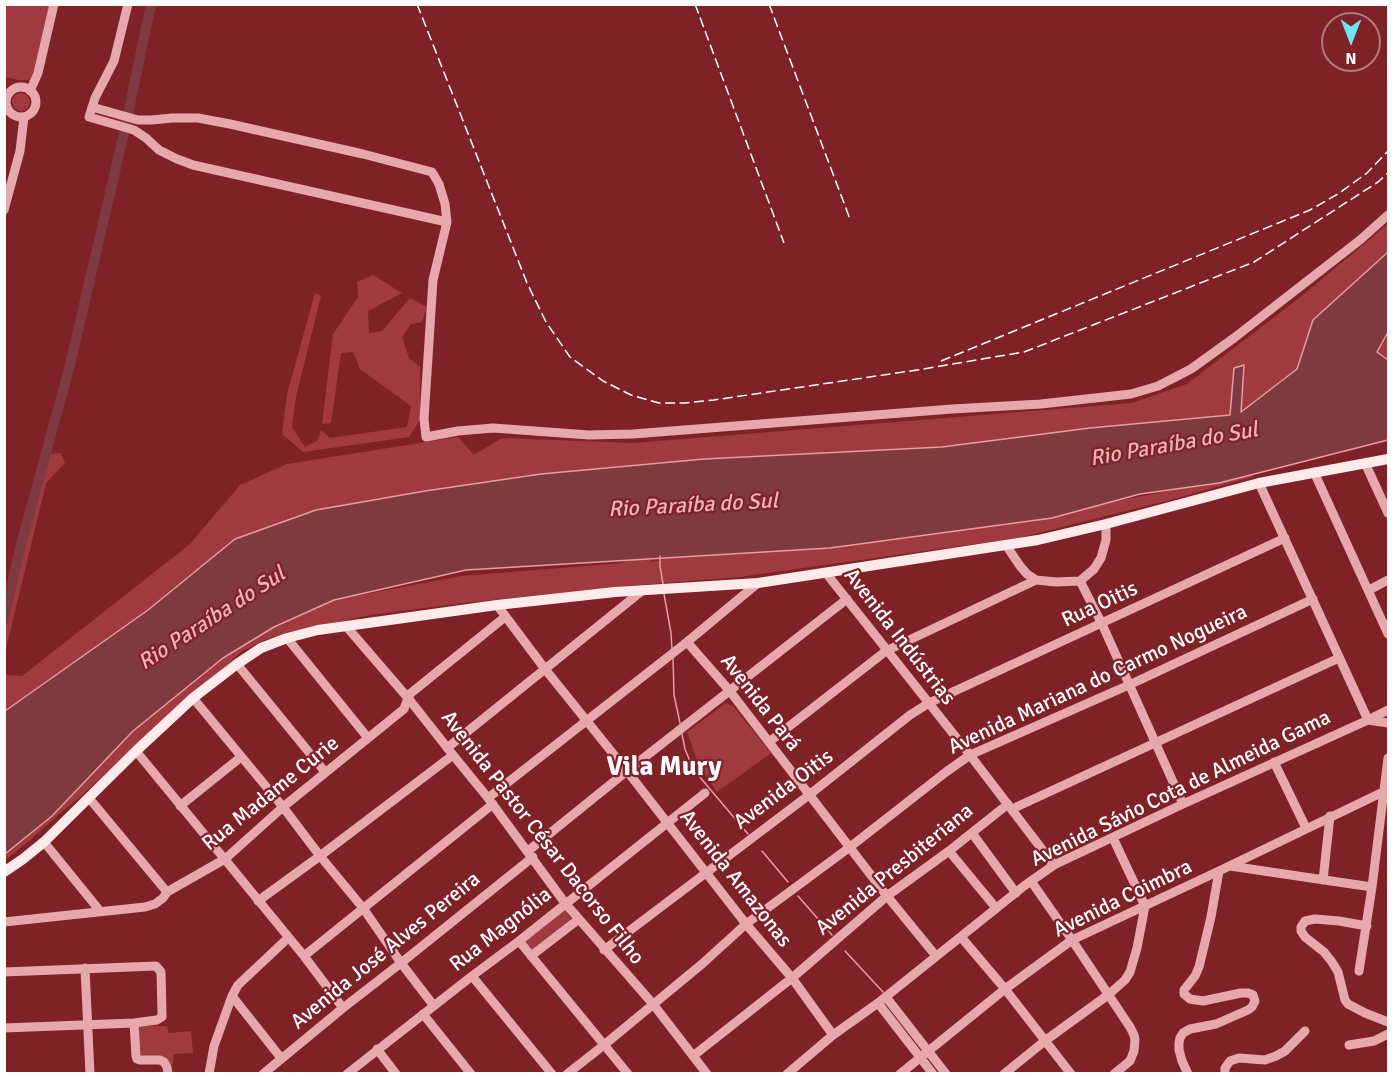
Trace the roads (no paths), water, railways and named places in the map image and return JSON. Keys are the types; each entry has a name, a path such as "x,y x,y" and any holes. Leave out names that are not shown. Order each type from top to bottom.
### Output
{"main road":[{"path":"4,872 44,842 193,698 261,648 287,638 318,630 497,605 643,590 758,583 1038,540 1259,483 1389,459"}],"street":[{"path":"30,91 38,73 54,4"},
{"path":"129,4 114,61 89,117 138,120 198,118 363,153 432,172 439,184 447,222 433,280 424,419 426,437 458,430 493,428 589,435 633,434 1041,404 1131,394 1158,386 1191,369 1234,338 1389,215"},
{"path":"9,88 22,88 30,91 36,104 32,113 18,117 7,112 6,100 10,92 9,88"},
{"path":"94,102 107,117 134,130 159,150 193,165 447,222"},
{"path":"4,210 20,151 24,117"},
{"path":"146,138 152,120"},
{"path":"1365,463 1389,513"},
{"path":"1314,472 1389,634"},
{"path":"1259,483 1368,720 1389,723"},
{"path":"1006,545 1020,566 1036,580 1080,581 1094,569 1101,558 1106,540 1106,524"},
{"name":"Rua Oitis","path":"929,703 1285,538"},
{"name":"Avenida Indústrias","path":"826,573 1054,865"},
{"path":"769,742 886,651 1036,580"},
{"path":"1369,590 1389,580"},
{"path":"1080,581 1102,624 1183,804"},
{"path":"304,956 758,583"},
{"path":"258,901 320,856 450,752 545,669 643,590"},
{"path":"729,690 847,599"},
{"name":"Avenida Mariana do Carmo Nogueira","path":"567,1074 702,964 746,924 970,756 1313,599"},
{"name":"Avenida Amazonas","path":"497,605 746,924 792,978 833,1035"},
{"name":"Rua Madame Curie","path":"4,922 155,904 167,892 225,859 325,772 404,709 411,693 505,617"},
{"name":"Avenida Pastor César Dacorso Filho","path":"346,627 408,698 491,801 565,903 707,1074"},
{"path":"287,638 368,738"},
{"name":"Avenida Pará","path":"687,642 729,690 887,896 936,956"},
{"name":"Avenida Presbiteriana","path":"693,1056 792,978 887,896 1010,806 1339,658"},
{"path":"237,664 325,772"},
{"name":"Avenida José Alves Pereira","path":"263,1074 401,963 627,771 729,690"},
{"path":"193,698 284,807 320,856 363,908 401,963 434,1005"},
{"name":"Avenida Oitis","path":"604,950 809,795 910,715 929,703"},
{"name":"Avenida Sávio Cota de Almeida Gama","path":"790,1073 833,1035 882,1000 1016,892 1054,865 1389,710"},
{"path":"136,751 304,956 343,1008"},
{"path":"180,806 241,757"},
{"path":"1359,971 1389,758"},
{"path":"1274,762 1306,828"},
{"name":"Avenida Coimbra","path":"900,1074 1005,989 1072,940 1385,791"},
{"name":"Rua Magnólia","path":"347,1074 705,793"},
{"path":"89,798 167,892"},
{"path":"1323,880 1330,816"},
{"path":"972,833 1016,892"},
{"path":"1004,1074 1108,995 1125,980 1130,972 1145,906 1113,838"},
{"path":"44,842 100,911"},
{"path":"949,851 996,908"},
{"path":"1230,866 1372,887"},
{"path":"1188,1074 1179,1050 1180,1038 1183,1034 1190,1029 1216,1024 1240,1013 1252,1007 1255,1001 1253,995 1248,993 1203,1001 1187,998 1184,994 1184,990 1196,975 1199,967 1219,871"},
{"path":"1031,881 1130,1027 1136,1040 1134,1051 1127,1064 1114,1074"},
{"path":"531,956 579,919"},
{"path":"1367,926 1315,919 1305,921 1301,931 1305,937 1320,947 1332,962 1338,972 1348,1004 1389,1022"},
{"path":"961,936 1071,1074"},
{"path":"209,1074 214,1046 238,985 288,938"},
{"path":"519,941 628,1074"},
{"path":"4,972 156,966 161,972 162,1014 162,1017 157,1020 134,1023 4,1028"},
{"path":"85,968 90,1074"},
{"path":"472,976 552,1074"},
{"path":"232,996 282,1058"},
{"path":"882,1000 928,1050 946,1074"},
{"path":"882,1000 933,1074"},
{"path":"423,1014 471,1074"},
{"path":"134,1023 137,1059 160,1060 167,1067 168,1074"},
{"path":"1225,1074 1226,1064 1230,1061 1239,1058 1265,1060 1276,1056 1285,1051 1305,1031"},
{"path":"1349,1045 1374,1041 1389,1034"},
{"path":"377,1049 396,1074"}],"water":[{"name":"Rio Paraíba do Sul","path":"1388,252 1388,332 1377,352 1388,360 1388,440 1219,483 1140,494 1052,518 830,548 466,570 334,600 274,627 223,658 133,731 52,816 5,854 5,711 148,610 235,539 316,510 541,474 704,459 942,447 1090,428 1230,415 1234,368 1244,365 1241,412 1297,369 1313,320"}],"waterway":[{"path":"4,619 20,548 69,369 124,133 151,4"},
{"path":"660,556 663,584"},
{"path":"664,594 672,649"},
{"path":"673,657 674,695 680,723"},
{"path":"682,734 693,769 748,834"},
{"path":"762,851 788,882"},
{"path":"798,896 832,935"},
{"path":"845,951 883,992"}],"railway":[{"path":"417,4 527,283 546,322 570,357 603,381 631,395 659,403 714,400 1024,352 1254,262 1378,182 1388,173"},
{"path":"695,4 784,243"},
{"path":"769,4 850,219"},
{"path":"941,361 1310,210 1338,194 1367,173 1388,151"}],"district":[{"name":"Vila Mury","path":"664,768"}]}
